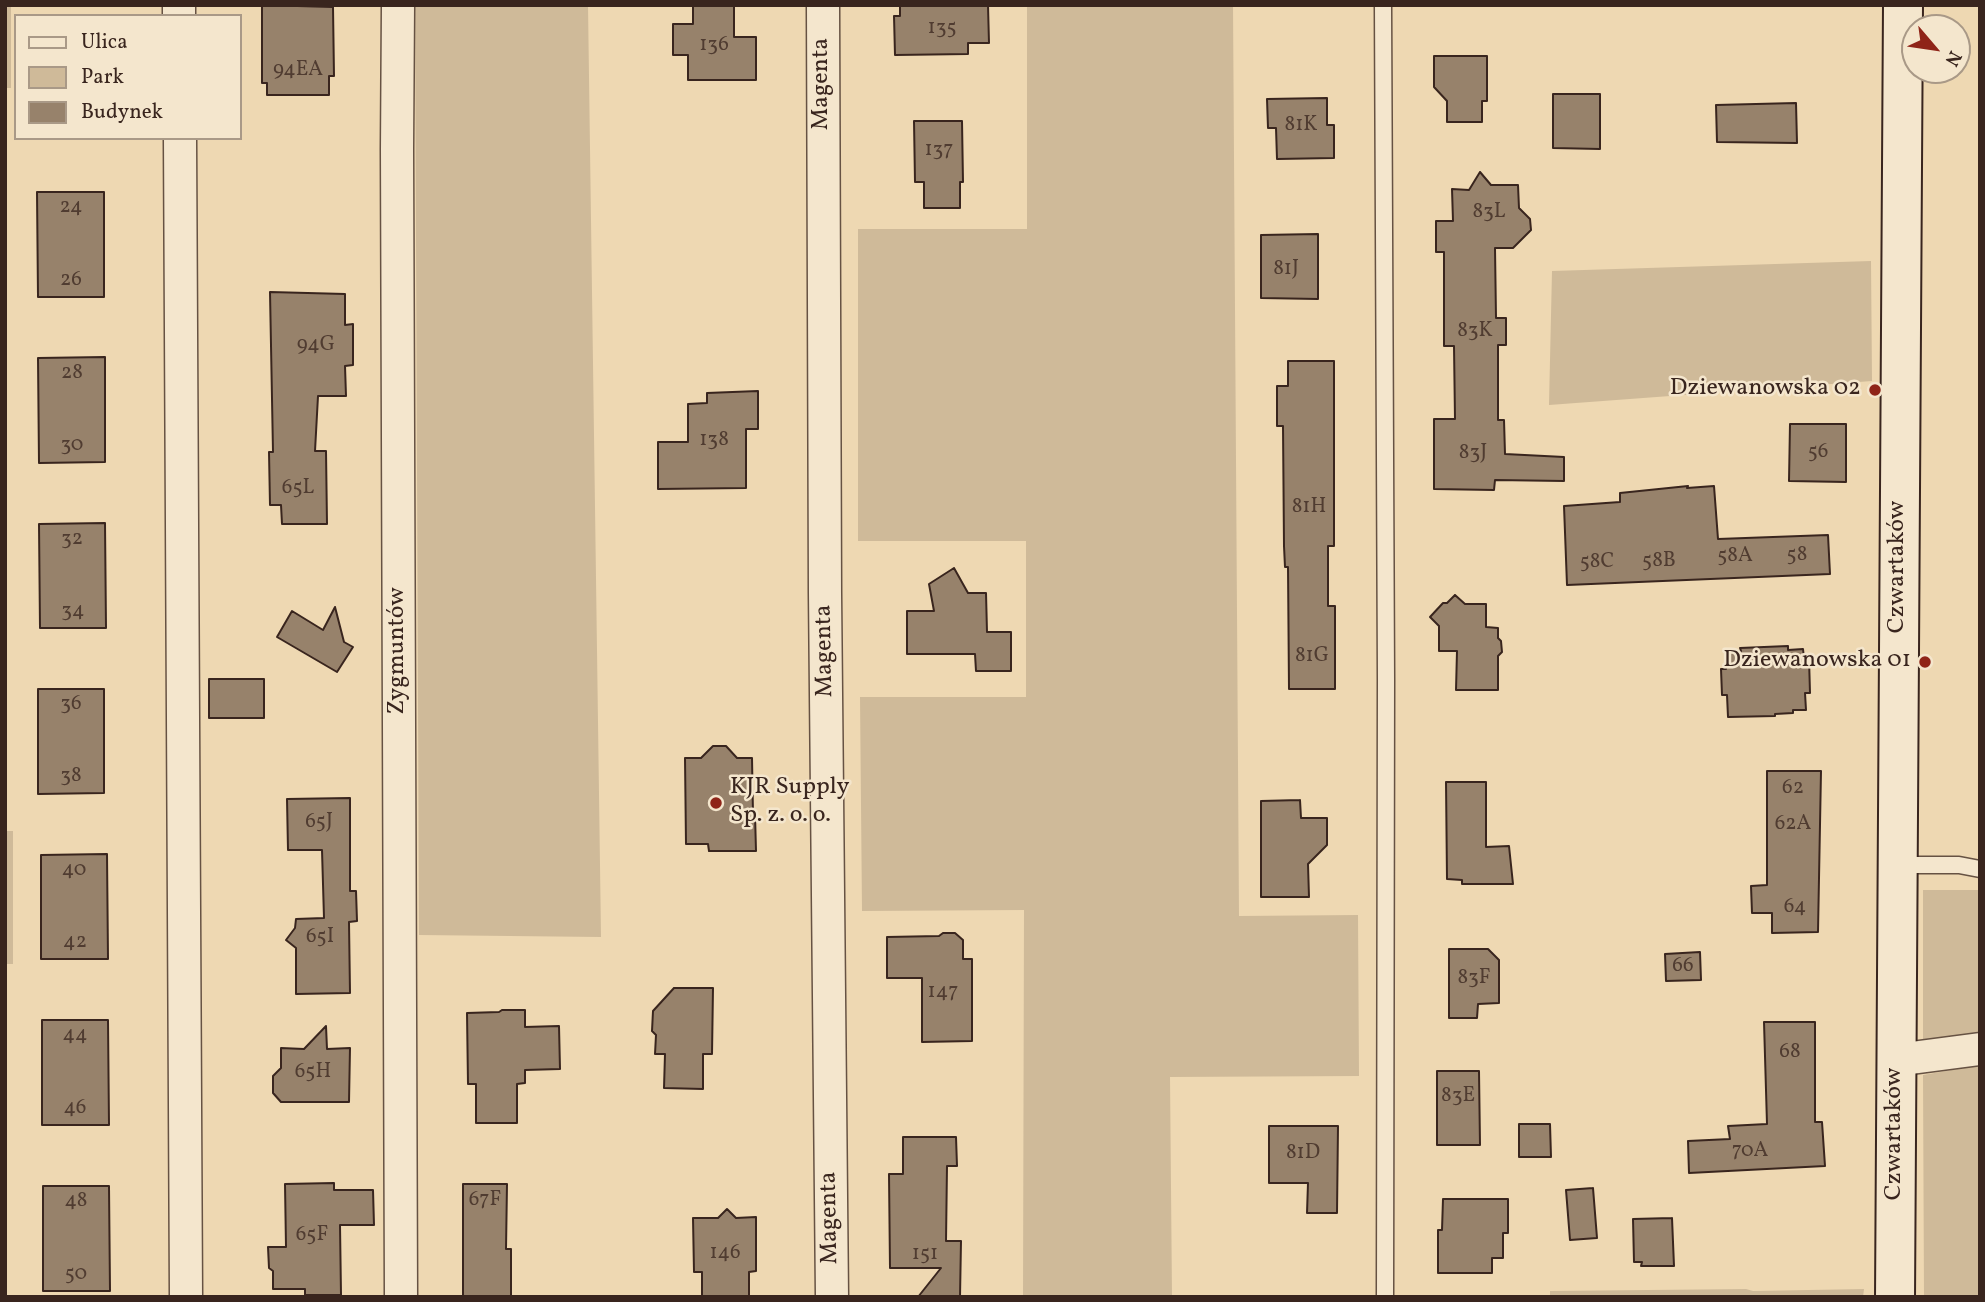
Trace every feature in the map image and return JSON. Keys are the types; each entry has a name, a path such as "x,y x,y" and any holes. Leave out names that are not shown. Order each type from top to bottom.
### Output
{"street":[{"name":"Zygmuntów","path":"398,5 401,1297"},
{"name":"Magenta","path":"823,5 832,1297"},
{"name":"Czwartaków","path":"1895,1297 1903,5"},
{"path":"180,140 186,1297"},
{"path":"1896,1060 1980,1049"}],"lane":[{"path":"1383,5 1385,1297"},
{"path":"1897,865 1959,865 1980,869"}],"green space":[{"path":"5,5 11,5 11,88 5,88"},
{"path":"415,5 588,5 601,937 419,935"},
{"path":"1027,5 1233,5 1239,916 1358,915 1359,1076 1170,1077 1172,1297 1023,1297 1024,910 862,911 860,697 1026,697 1026,541 858,541 858,229 1027,229"},
{"path":"1871,261 1872,381 1549,405 1552,271"},
{"path":"5,831 13,831 13,964 5,964"},
{"path":"1923,890 1980,890 1980,1035 1923,1043"},
{"path":"1980,1065 1980,1297 1924,1297 1923,1075"},
{"path":"1864,1289 1863,1297 1550,1297 1550,1291"}],"building":[{"path":"262,5 333,7 334,76 329,76 329,95 267,95 267,83 262,83"},
{"path":"693,5 734,5 734,37 756,37 756,80 688,80 688,55 673,55 673,24 693,24"},
{"path":"900,5 988,5 989,43 968,43 968,54 895,55 894,16 900,16"},
{"path":"1434,56 1487,56 1487,101 1482,101 1482,122 1447,122 1447,101 1434,87"},
{"path":"1553,94 1600,94 1600,149 1553,148"},
{"path":"1327,98 1327,125 1334,125 1334,158 1277,159 1276,128 1268,128 1267,99"},
{"path":"1796,103 1797,143 1717,142 1716,105"},
{"path":"914,121 962,121 963,182 960,182 960,208 924,208 924,182 915,182"},
{"path":"1480,172 1491,185 1518,185 1519,208 1530,219 1531,230 1513,248 1495,248 1496,318 1506,318 1506,345 1498,345 1498,420 1504,420 1505,454 1564,457 1564,481 1495,480 1494,490 1434,489 1434,419 1455,419 1454,346 1444,346 1444,252 1436,252 1436,221 1453,221 1452,189 1469,190"},
{"path":"37,192 104,192 104,297 38,297"},
{"path":"1318,234 1318,299 1261,298 1261,235"},
{"path":"270,292 345,294 345,325 353,324 353,365 345,366 346,396 318,396 315,451 326,451 327,524 282,524 281,505 270,505 269,452 273,452"},
{"path":"105,357 105,462 39,463 38,358"},
{"path":"1288,361 1334,361 1334,546 1328,546 1328,606 1335,606 1335,689 1289,689 1283,426 1277,426 1277,386 1288,386"},
{"path":"758,391 758,429 746,429 746,488 658,489 658,442 688,442 688,404 707,403 707,393"},
{"path":"1790,424 1846,424 1846,482 1789,481"},
{"path":"1688,486 1687,488 1714,486 1718,539 1828,535 1830,574 1567,585 1564,506 1620,502 1620,493"},
{"path":"105,523 106,628 40,628 39,524"},
{"path":"954,568 968,593 986,593 987,632 1011,632 1011,671 976,671 975,654 907,654 907,611 934,611 929,584"},
{"path":"1455,595 1465,604 1486,604 1486,627 1498,628 1502,652 1498,656 1498,690 1456,690 1457,651 1439,651 1439,626 1430,617"},
{"path":"335,607 344,642 353,647 337,672 277,637 292,611 323,630"},
{"path":"1788,646 1788,650 1803,649 1804,658 1809,658 1810,693 1805,693 1806,710 1793,710 1793,713 1775,716 1728,717 1727,695 1722,695 1721,669 1726,669 1725,652 1741,651 1740,648"},
{"path":"209,679 264,679 264,718 209,718"},
{"path":"38,689 104,689 104,793 38,794"},
{"name":"KJR Supply Sp. z. o. o.","path":"713,746 726,746 737,758 752,758 756,851 709,851 708,844 686,844 685,758 701,758"},
{"path":"1767,771 1821,771 1818,932 1772,933 1772,913 1752,913 1751,886 1767,885"},
{"path":"1446,782 1486,782 1486,847 1509,846 1513,884 1462,884 1462,880 1447,879"},
{"path":"350,798 350,891 356,891 357,921 349,922 350,993 296,994 296,948 286,940 295,928 296,919 324,918 322,850 288,850 287,799"},
{"path":"1300,800 1301,818 1327,818 1327,845 1308,864 1309,897 1261,897 1261,801"},
{"path":"107,854 108,959 41,959 41,855"},
{"path":"943,933 955,933 963,940 963,959 972,959 972,1041 922,1042 922,978 887,978 887,937 939,936"},
{"path":"1449,949 1488,949 1499,960 1499,1003 1478,1004 1477,1018 1449,1018"},
{"path":"1700,952 1701,980 1666,981 1665,954"},
{"path":"674,988 713,988 712,1054 703,1054 703,1089 664,1088 665,1054 655,1054 653,1011"},
{"path":"525,1010 525,1027 559,1026 560,1069 525,1070 525,1083 517,1084 517,1123 476,1123 476,1084 468,1084 467,1013"},
{"path":"42,1020 108,1020 109,1125 42,1125"},
{"path":"1764,1022 1815,1022 1815,1122 1822,1122 1825,1166 1689,1173 1688,1141 1730,1139 1728,1126 1767,1124"},
{"path":"326,1026 327,1049 350,1048 349,1102 281,1102 273,1093 273,1076 281,1068 281,1048 304,1049"},
{"path":"1437,1071 1479,1071 1480,1145 1437,1145"},
{"path":"1519,1124 1550,1124 1551,1157 1519,1157"},
{"path":"1269,1126 1338,1126 1337,1213 1307,1213 1308,1183 1269,1183"},
{"path":"903,1137 956,1137 957,1166 947,1166 946,1241 961,1241 960,1297 918,1297 941,1268 890,1268 889,1174 903,1174"},
{"path":"334,1183 334,1190 373,1190 374,1225 340,1225 341,1295 305,1295 305,1289 273,1289 273,1271 269,1268 268,1247 286,1247 285,1184"},
{"path":"463,1184 507,1184 506,1249 511,1249 511,1296 463,1297"},
{"path":"43,1186 109,1186 110,1291 43,1291"},
{"path":"1593,1188 1597,1238 1570,1240 1566,1190"},
{"path":"1443,1199 1508,1199 1508,1233 1503,1233 1503,1258 1492,1258 1492,1273 1438,1273 1438,1230 1442,1230"},
{"path":"727,1209 736,1218 756,1217 756,1271 749,1272 749,1297 702,1297 702,1272 694,1272 693,1218 718,1218"},
{"path":"1672,1218 1674,1266 1641,1266 1642,1262 1634,1262 1633,1219"}],"place":[{"name":"Dziewanowska 02","path":"1875,390"},
{"name":"Dziewanowska 01","path":"1925,662"},
{"name":"KJR Supply Sp. z. o. o.","path":"716,803"}]}
